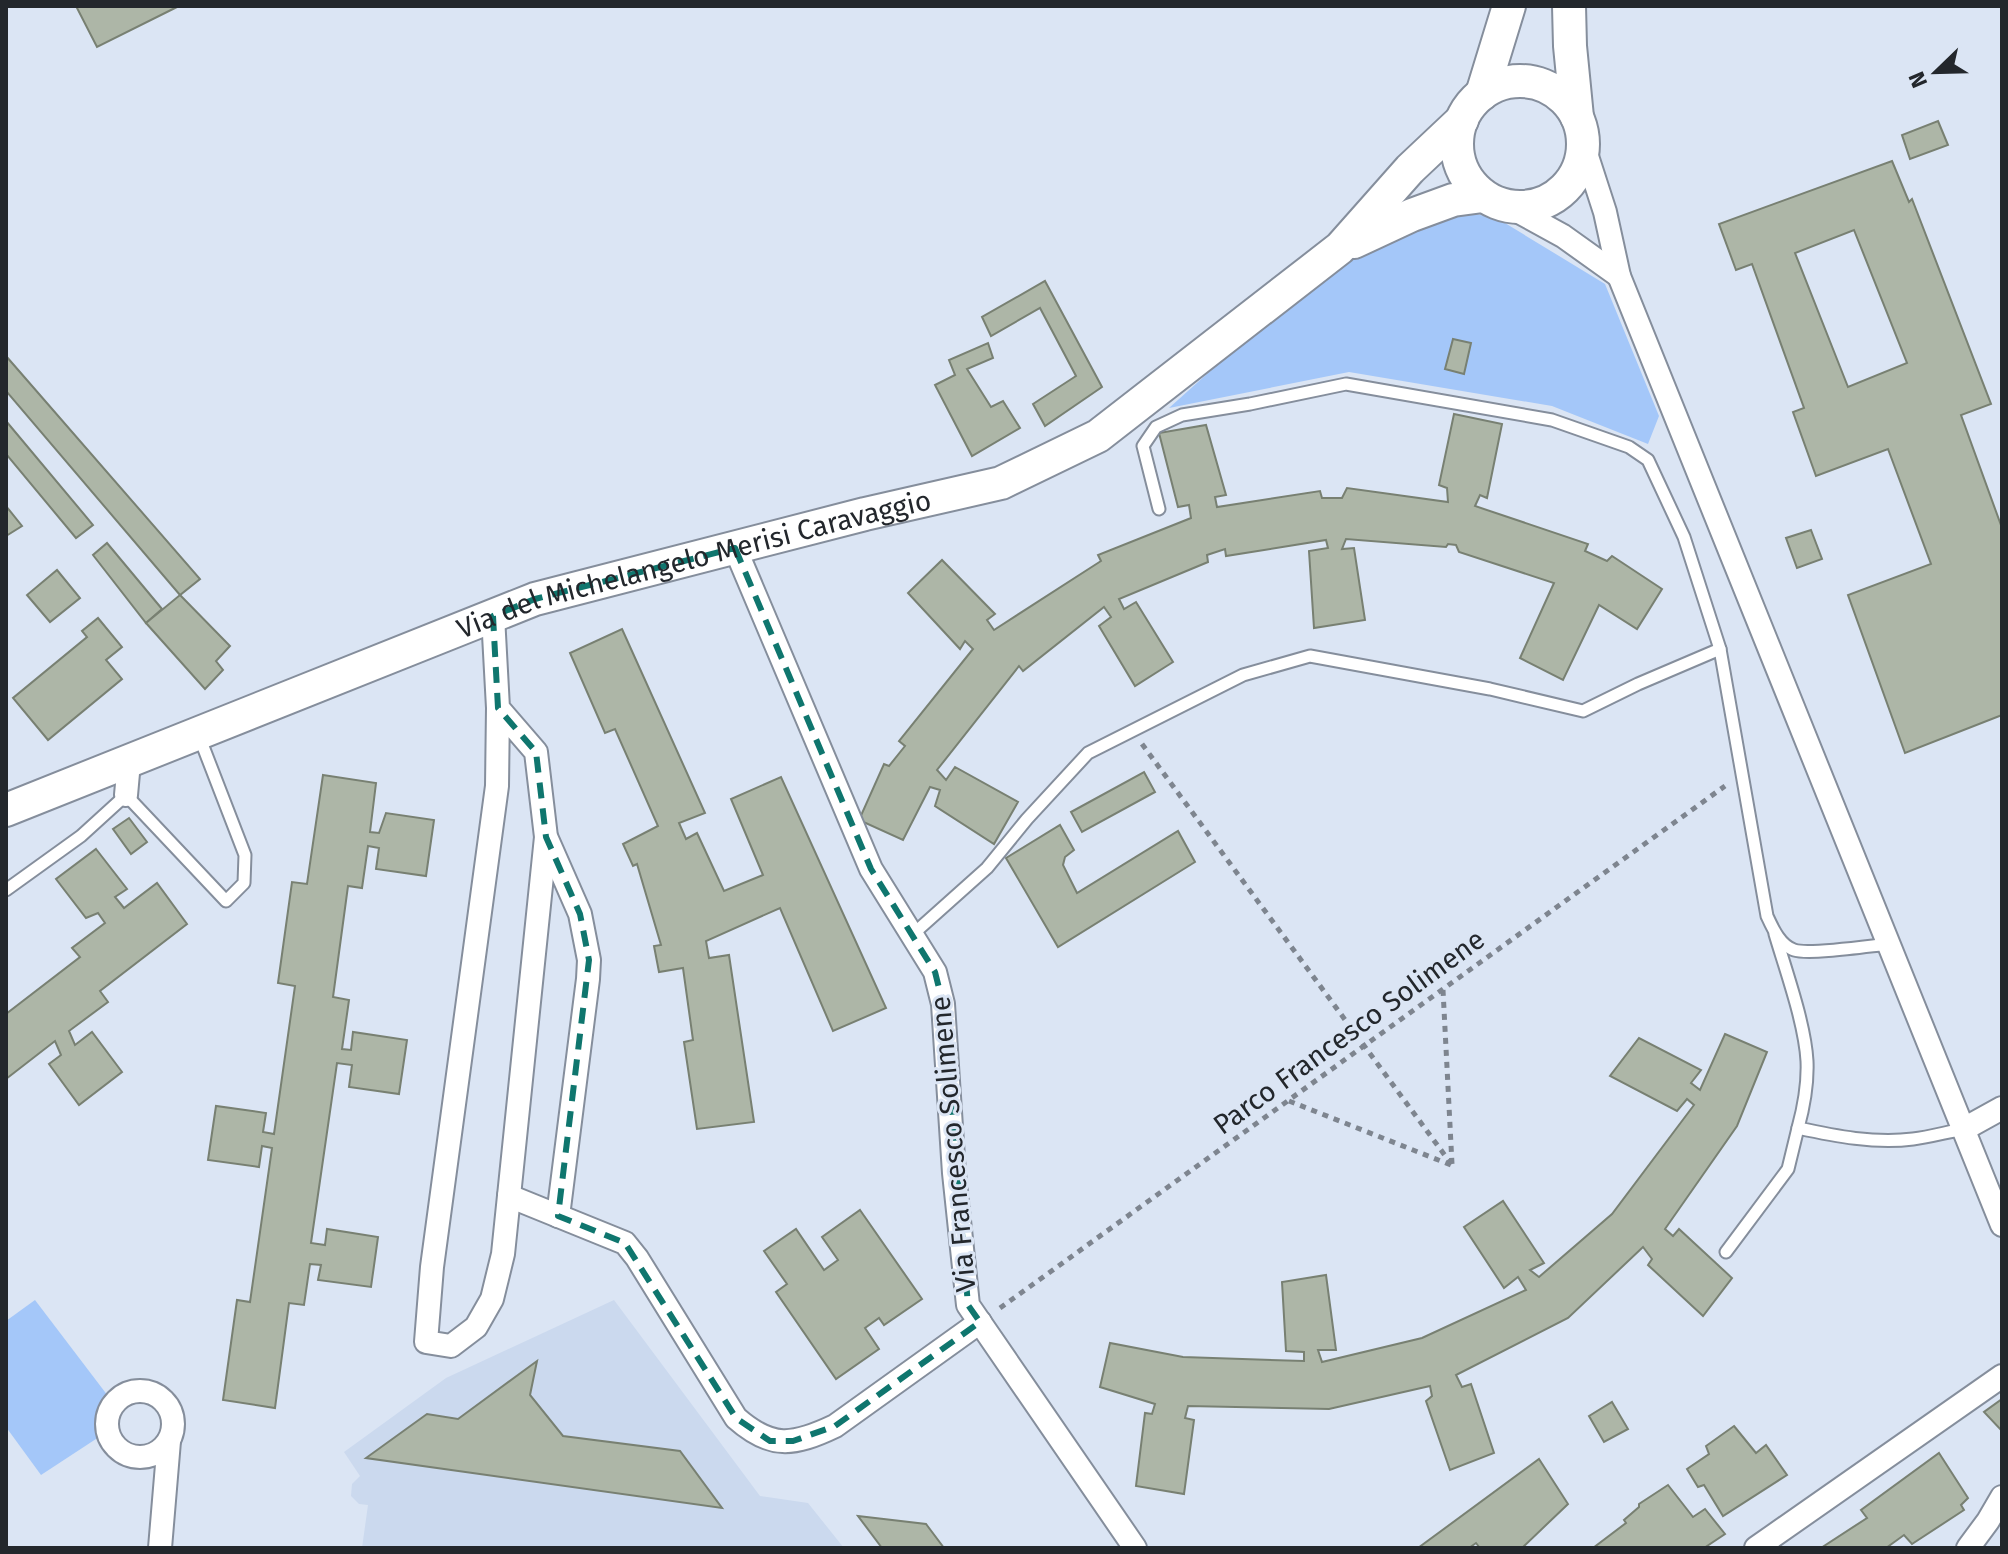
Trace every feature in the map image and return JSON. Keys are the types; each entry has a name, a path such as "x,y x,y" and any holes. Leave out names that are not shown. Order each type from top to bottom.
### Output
{"street":[{"path":"1482,94 1509,6"},
{"path":"1497,201 1532,206 1552,199 1569,185 1579,166 1580,131 1570,46 1569,6"},
{"path":"1619,276 1563,236 1471,184 1462,170 1458,136 1462,120 1482,94 1507,83 1535,83 1552,90 1566,102 1580,131 1605,212 1619,276 2002,1225"},
{"name":"Via del Michelangelo Merisi Caravaggio","path":"6,810 535,599 865,514 1001,483 1098,436 1340,248 1410,169 1462,120"},
{"name":"Via del Michelangelo Merisi Caravaggio","path":"1340,248 1453,200 1497,201"},
{"name":"Via Francesco Solimene","path":"735,548 871,869 935,972 943,1004 954,1173 968,1305 1135,1548"},
{"path":"493,616 498,708 497,786 432,1267 426,1342 451,1346 476,1327 482,1317 492,1299 503,1254 546,837 536,752 498,708"},
{"path":"126,795 129,762"},
{"path":"546,837 580,914 589,960 558,1216"},
{"path":"1964,1129 2002,1108"},
{"path":"509,1196 625,1243 736,1418 752,1432 770,1441 793,1441 817,1435 835,1426 980,1322"},
{"path":"1756,1548 2002,1376"},
{"path":"160,1548 169,1441"},
{"path":"1968,1548 2002,1497"}],"lane":[{"path":"1159,509 1143,446 1156,427 1182,415 1346,384 1552,420 1629,447 1648,460 1684,537 1720,649 1767,916 1800,1022 1807,1059 1806,1096 1788,1169 1726,1252"},
{"path":"912,935 987,868 1088,753 1243,675 1310,656 1490,689 1583,711 1720,649"},
{"path":"6,890 81,836 126,795 226,901 244,883 245,855 198,734"},
{"path":"1775,934 1792,950 1808,952 1889,944"},
{"path":"1798,1128 1839,1137 1883,1140 1912,1140 1964,1129"}],"path":[{"path":"1132,730 1452,1165"},
{"name":"Parco Francesco Solimene","path":"980,1322 1742,774"},
{"path":"1443,989 1452,1165"},
{"path":"1288,1100 1452,1165"}],"highlighted area":[{"path":"735,548 871,869 935,972 943,1004 968,1305 980,1322 835,1426 793,1441 770,1441 736,1418 625,1243 558,1216 589,960 580,914 546,837 536,752 498,708 493,616 535,599"}],"shaded area":[{"path":"1469,212 1500,220 1605,284 1659,416 1648,444 1552,406 1349,372 1169,408 1247,338 1342,263 1413,229"},
{"path":"35,1300 108,1396 99,1437 41,1475 6,1427 6,1321"},
{"path":"614,1300 760,1496 808,1503 844,1548 362,1548 368,1505 359,1504 351,1496 352,1484 360,1476 344,1452 446,1378"}],"building":[{"path":"76,6 179,6 97,47"},
{"path":"1938,121 1948,145 1910,159 1902,135"},
{"path":"1892,161 1909,202 1912,199 1991,404 1961,415 2002,528 2002,715 1905,753 1848,595 1931,564 1888,449 1816,476 1793,412 1804,408 1752,264 1736,270 1719,224","holes":["1854,230 1907,363 1848,387 1795,253"]},
{"path":"1045,281 1102,387 1045,426 1033,404 1076,376 1040,308 991,336 982,317"},
{"path":"1453,339 1471,343 1464,374 1445,369"},
{"path":"988,343 993,358 967,369 991,407 1003,401 1020,428 972,456 935,385 955,375 949,360"},
{"path":"6,356 200,579 180,595 6,391"},
{"path":"1454,414 1502,424 1487,498 1480,495 1475,506 1588,544 1585,551 1607,561 1612,556 1662,589 1637,629 1599,605 1563,680 1520,658 1554,583 1459,552 1456,545 1448,544 1446,547 1346,539 1342,549 1354,548 1365,620 1314,628 1309,551 1328,548 1326,540 1226,556 1225,549 1207,555 1208,562 1119,599 1124,609 1136,602 1173,662 1135,686 1099,626 1111,617 1104,607 1023,671 1019,666 937,770 946,780 955,767 1018,802 994,844 935,806 940,790 930,787 903,840 859,820 884,764 889,766 905,746 899,741 973,649 965,641 960,649 908,593 942,560 995,614 987,620 994,630 1101,561 1098,555 1191,518 1189,505 1178,507 1159,433 1206,425 1226,495 1215,497 1217,507 1320,491 1322,498 1342,498 1347,488 1448,502 1447,488 1439,485"},
{"path":"6,421 93,525 76,538 6,454"},
{"path":"6,506 22,526 6,536"},
{"path":"1811,530 1822,559 1797,568 1786,538"},
{"path":"107,543 162,609 146,623 93,555"},
{"path":"57,570 80,598 50,622 27,595"},
{"path":"180,595 230,646 216,661 223,670 205,689 146,623"},
{"path":"98,618 122,647 106,660 122,679 48,740 13,698 87,637 82,631"},
{"path":"622,629 705,813 679,823 686,839 697,833 724,891 763,875 731,799 781,777 886,1008 833,1031 780,908 706,941 709,958 729,955 754,1122 697,1129 684,1042 693,1040 683,968 659,972 654,946 661,945 637,864 633,866 623,844 658,826 615,729 605,733 570,653"},
{"path":"1144,772 1155,792 1082,832 1071,812"},
{"path":"323,775 376,783 370,832 379,833 386,813 434,820 426,876 376,869 379,848 368,846 362,888 348,886 333,997 349,1000 342,1049 351,1050 353,1032 407,1040 399,1094 349,1087 352,1065 337,1063 311,1243 325,1245 327,1229 378,1237 371,1287 318,1280 321,1265 310,1264 304,1305 289,1303 275,1408 223,1400 237,1300 250,1302 272,1148 262,1146 259,1167 208,1160 216,1106 266,1113 263,1132 274,1134 295,986 278,983 292,882 307,884"},
{"path":"129,818 147,842 131,854 113,829"},
{"path":"1060,825 1074,850 1065,857 1063,865 1077,893 1178,831 1195,862 1058,947 1006,858"},
{"path":"96,849 127,889 115,897 124,908 157,883 187,924 100,991 108,1002 69,1031 75,1045 92,1032 122,1072 79,1105 49,1064 61,1055 55,1041 6,1079 6,1014 80,957 72,948 105,923 98,913 86,918 56,879"},
{"path":"1725,1034 1767,1052 1737,1126 1665,1229 1673,1236 1679,1229 1732,1278 1703,1316 1648,1265 1652,1259 1643,1247 1568,1318 1456,1375 1462,1387 1471,1384 1494,1453 1450,1470 1426,1401 1432,1396 1430,1386 1329,1409 1188,1406 1185,1418 1194,1420 1184,1494 1136,1486 1145,1413 1152,1414 1155,1404 1100,1387 1110,1343 1183,1357 1304,1361 1304,1352 1286,1351 1282,1282 1326,1275 1336,1350 1318,1350 1322,1362 1422,1338 1526,1290 1518,1277 1504,1288 1464,1227 1503,1201 1544,1263 1530,1270 1539,1277 1612,1214 1694,1105 1687,1099 1677,1111 1610,1076 1639,1038 1701,1070 1691,1083 1700,1090"},
{"path":"860,1210 922,1299 884,1325 879,1318 865,1328 879,1349 836,1379 776,1292 787,1284 764,1251 796,1229 824,1270 838,1260 822,1237"},
{"path":"537,1361 530,1395 563,1436 680,1451 722,1508 366,1458 427,1414 458,1419"},
{"path":"2002,1399 2002,1431 1984,1412"},
{"path":"1612,1402 1628,1429 1604,1442 1589,1416"},
{"path":"1734,1426 1756,1453 1766,1445 1787,1475 1723,1516 1704,1485 1698,1487 1687,1469 1709,1454 1706,1446"},
{"path":"1939,1453 1968,1498 1961,1505 1964,1510 1912,1544 1904,1535 1886,1548 1821,1548 1867,1518 1861,1510"},
{"path":"1539,1459 1568,1504 1522,1548 1480,1548 1476,1543 1469,1548 1418,1548"},
{"path":"1668,1485 1693,1517 1705,1509 1725,1534 1704,1548 1593,1548 1626,1523 1624,1520 1639,1504"},
{"path":"858,1516 926,1524 944,1548 882,1548"}]}
